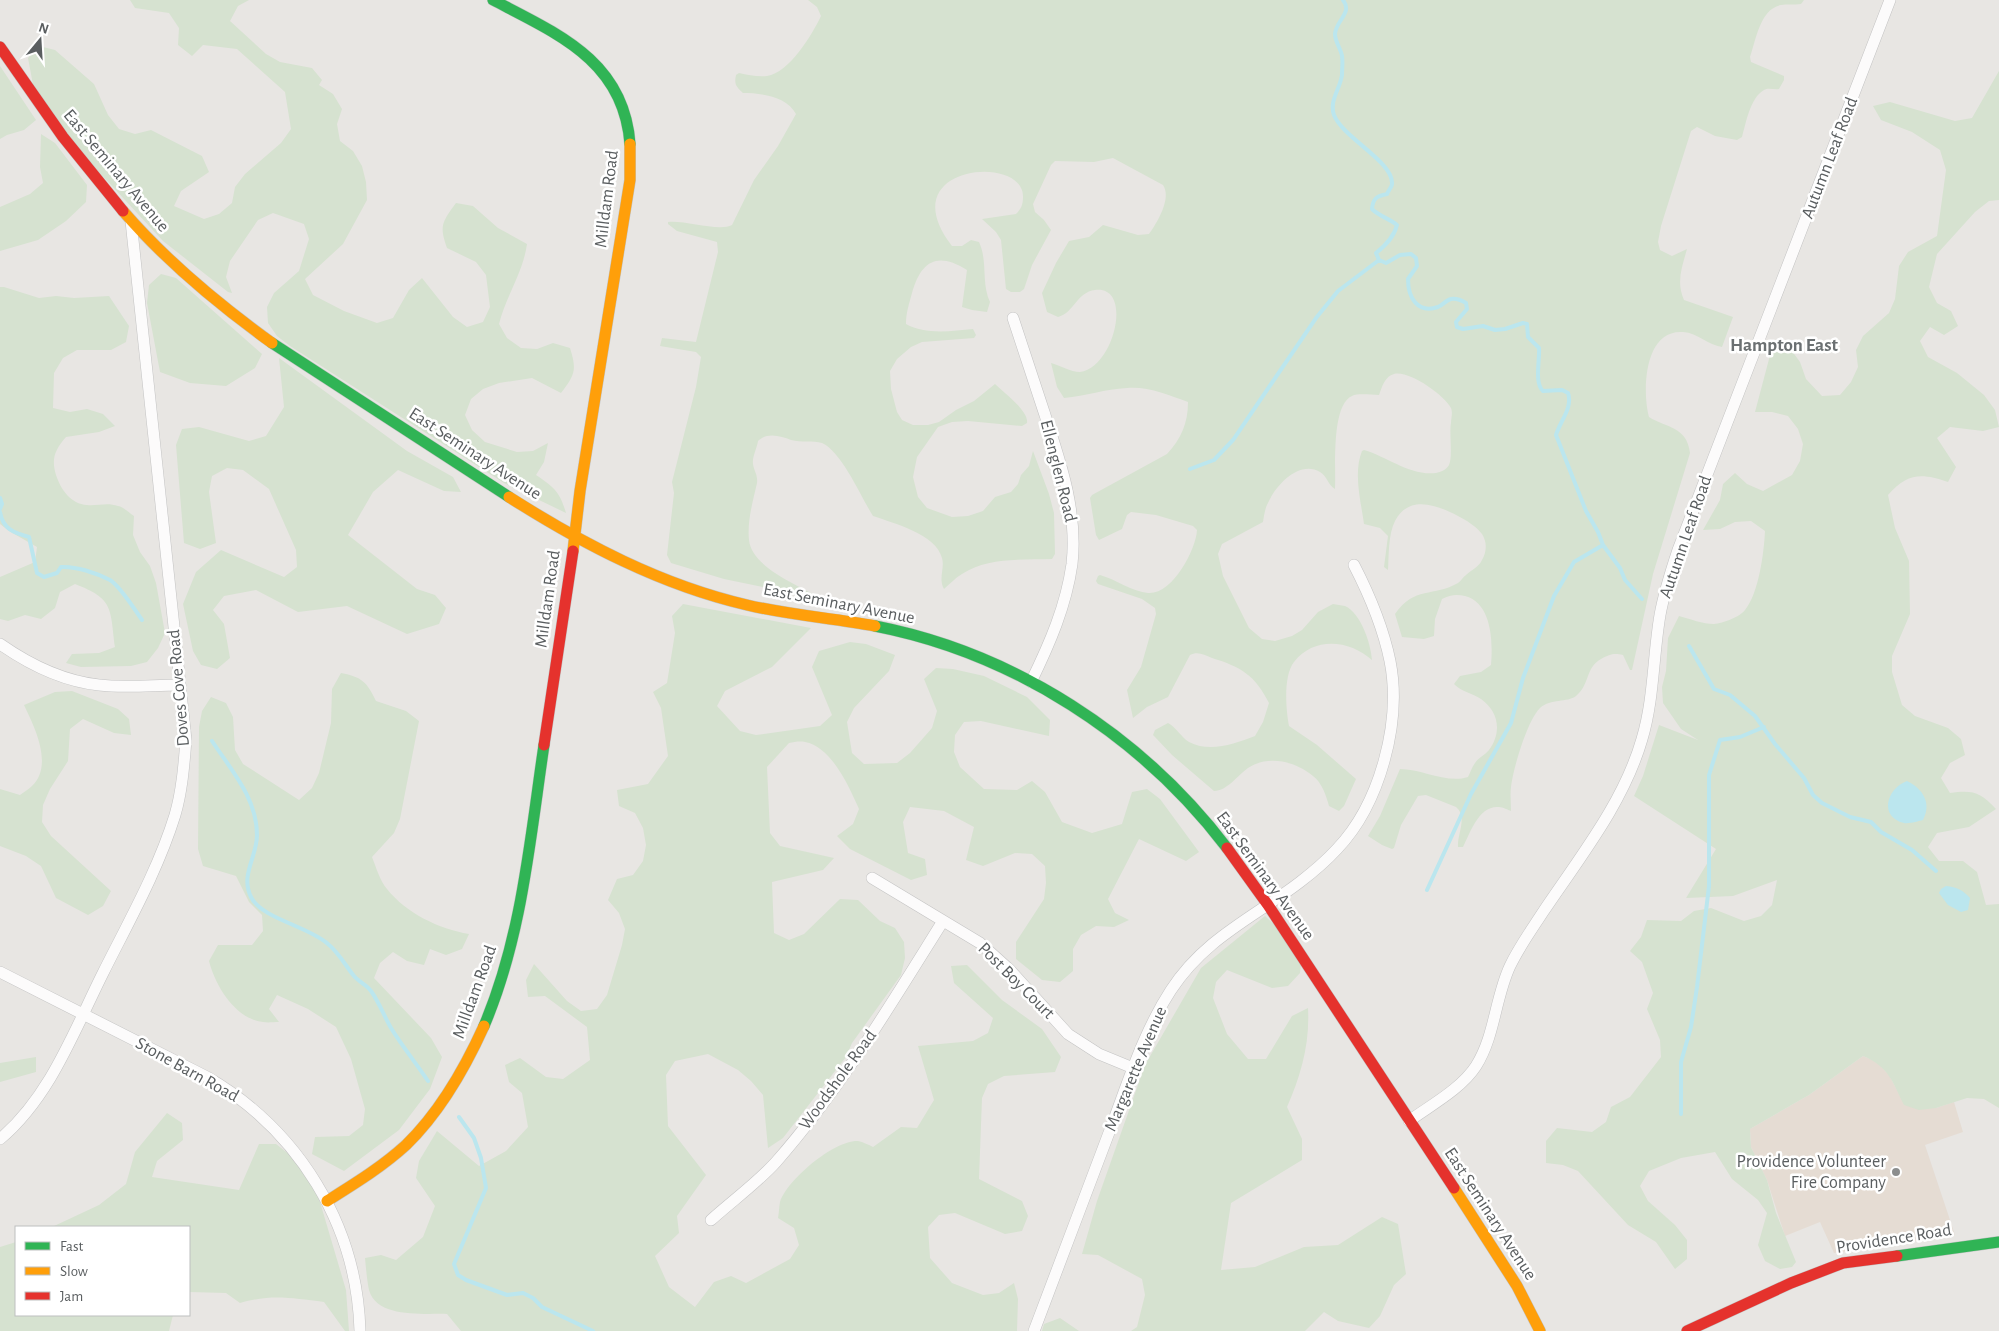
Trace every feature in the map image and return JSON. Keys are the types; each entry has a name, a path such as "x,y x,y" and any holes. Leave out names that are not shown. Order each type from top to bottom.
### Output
{"street":[{"name":"Milldam Road","path":"327,1201 370,1174 403,1147 429,1118 469,1060 497,992 510,952 518,915 565,610 574,537 630,180 632,153 629,128 622,104 611,83 596,64 580,49 559,35 493,0"},
{"name":"Autumn Leaf Road","path":"1409,1121 1461,1082 1476,1066 1484,1049 1501,990 1513,960 1602,824 1622,790 1634,764 1643,737 1660,615 1678,550 1890,0"},
{"name":"East Seminary Avenue","path":"0,47 86,168 131,221 184,274 231,314 303,363 574,537 621,562 666,580 720,598 779,612 904,632 947,646 1031,682 1075,708 1116,737 1157,771 1194,808 1224,844 1268,905 1486,1236 1540,1331"},
{"name":"Doves Cove Road","path":"0,1139 18,1124 54,1072 161,854 176,813 183,776 186,740 131,221"},
{"name":"Ellenglen Road","path":"1013,318 1059,457 1070,502 1073,531 1072,563 1064,604 1054,634 1031,682"},
{"name":"Margarette Avenue","path":"1034,1331 1133,1068 1153,1022 1171,990 1193,962 1216,939 1302,881 1338,848 1361,815 1374,790 1388,750 1393,706 1390,663 1381,624 1354,565"},
{"path":"0,644 43,670 72,680 100,685 180,685"},
{"name":"Post Boy Court","path":"872,878 980,943 993,953 1068,1034 1099,1054 1133,1068"},
{"name":"Woodshole Road","path":"711,1220 775,1164 806,1126 862,1050 943,921"},
{"name":"Stone Barn Road","path":"0,972 207,1076 252,1107 268,1121 294,1151 327,1201 350,1264 358,1303 360,1331"},
{"name":"Providence Road","path":"1687,1331 1791,1283 1843,1263 1999,1242"}],"shaded area":[{"path":"1863,1056 1877,1062 1889,1075 1905,1105 1936,1108 1954,1102 1963,1132 1925,1145 1955,1235 1834,1253 1820,1222 1785,1236 1767,1180 1751,1147 1750,1129 1809,1095"}],"green space":[{"path":"130,0 249,0 238,6 230,21 266,54 280,62 312,68 322,80 319,85 333,94 342,109 337,124 340,141 353,151 362,166 366,182 367,200 343,244 305,279 313,295 344,311 377,323 393,318 409,290 422,278 453,317 467,327 483,322 490,307 486,275 476,262 447,248 443,234 443,224 451,209 456,203 473,206 498,228 527,244 522,265 499,324 507,338 521,348 537,349 553,343 570,348 574,362 572,377 561,393 532,378 499,383 483,389 471,399 465,415 472,430 485,442 517,452 533,451 548,443 544,462 536,475 556,491 566,513 504,483 277,336 268,323 267,307 274,293 299,271 309,239 304,224 273,213 258,220 230,261 226,277 232,293 228,292 163,241 85,157 34,90 28,58 39,46 55,50 94,84 108,115 119,129 135,134 151,130 202,156 209,172 181,191 174,206 204,219 219,214 232,203 235,187 245,174 281,143 291,129 285,92 237,49 203,45 192,56 178,45 179,28 169,13 135,8"},
{"path":"808,0 1804,0 1801,4 1781,5 1768,12 1760,26 1750,57 1751,62 1784,76 1779,89 1767,89 1759,94 1749,111 1742,137 1737,140 1715,136 1697,127 1691,131 1661,226 1658,242 1660,250 1672,256 1687,249 1680,281 1684,300 1733,317 1722,347 1688,333 1670,334 1660,340 1653,351 1649,364 1646,392 1649,417 1680,433 1688,444 1690,453 1653,574 1632,670 1630,670 1623,655 1614,654 1607,656 1592,667 1584,687 1576,696 1549,703 1540,708 1530,723 1518,758 1511,787 1511,811 1499,807 1486,810 1476,821 1463,847 1458,847 1462,821 1456,807 1426,795 1418,796 1401,825 1394,848 1382,845 1368,836 1380,816 1400,769 1417,771 1443,778 1460,779 1468,777 1476,761 1489,750 1496,736 1497,729 1495,716 1487,704 1454,684 1460,676 1481,672 1491,665 1491,635 1486,615 1481,606 1465,596 1453,595 1442,599 1435,619 1434,636 1424,639 1402,637 1395,614 1409,599 1458,583 1477,567 1484,557 1486,550 1486,543 1482,534 1468,522 1441,508 1424,504 1408,507 1395,521 1391,532 1388,570 1384,567 1388,536 1380,528 1364,524 1358,478 1359,460 1362,451 1373,453 1417,472 1436,473 1443,471 1448,467 1450,461 1451,408 1434,390 1417,380 1400,374 1388,377 1379,395 1355,395 1345,402 1341,411 1336,438 1335,489 1320,472 1304,469 1296,472 1282,482 1272,496 1266,507 1263,522 1222,544 1218,554 1223,576 1249,628 1262,639 1275,641 1292,636 1302,630 1318,612 1333,604 1345,606 1351,610 1364,630 1370,646 1372,660 1363,653 1343,645 1322,645 1302,654 1294,662 1287,684 1286,702 1289,726 1317,745 1356,779 1344,806 1339,811 1329,806 1323,790 1316,779 1306,771 1281,761 1256,764 1248,768 1228,786 1214,791 1172,755 1153,735 1155,730 1168,723 1189,742 1205,747 1222,746 1255,736 1263,722 1269,703 1258,685 1246,673 1231,665 1201,654 1190,655 1168,697 1147,707 1133,718 1127,690 1141,667 1156,614 1155,608 1142,599 1098,584 1096,581 1100,575 1142,592 1157,592 1166,587 1181,570 1196,539 1197,530 1193,526 1156,515 1131,512 1127,515 1122,529 1099,540 1096,535 1090,498 1092,495 1167,454 1183,430 1187,417 1188,402 1142,388 1111,390 1064,398 1057,387 1051,363 1080,372 1092,367 1102,357 1110,343 1115,328 1116,313 1114,300 1107,292 1095,290 1084,294 1068,311 1058,317 1047,312 1042,293 1069,241 1089,237 1103,225 1138,235 1149,234 1156,224 1165,203 1166,197 1163,185 1113,158 1094,162 1055,161 1051,165 1033,204 1035,212 1051,230 1032,265 1024,289 1020,292 1011,292 1006,289 1001,240 996,232 982,219 1016,214 1023,200 1018,183 1003,175 984,172 964,175 947,183 937,198 937,219 952,246 962,246 971,240 979,242 982,249 987,295 990,302 987,312 962,307 967,270 947,261 939,260 932,262 920,273 916,282 908,308 906,324 930,331 973,329 976,335 974,338 922,342 911,347 897,359 890,371 891,389 897,412 902,420 913,425 928,425 939,422 956,410 974,401 995,384 1020,408 1027,418 1027,423 1022,426 968,421 952,422 938,427 917,457 913,477 918,497 927,508 952,517 968,516 983,511 995,497 1011,492 1029,466 1033,451 1054,513 1055,554 1052,559 1006,560 983,565 959,576 944,589 942,585 942,558 932,542 902,526 873,516 844,465 829,448 818,442 795,441 783,437 766,436 758,441 753,461 757,483 750,518 749,540 752,550 768,568 778,575 822,599 724,579 671,563 667,555 674,493 672,482 696,387 701,357 696,352 660,346 662,338 696,342 718,252 717,242 677,231 668,222 711,227 732,225 754,180 778,146 796,114 792,108 780,99 765,95 743,93 736,85 736,75 739,73 767,76 783,68 791,61 806,43 821,16 817,7"},
{"path":"0,66 36,120 24,130 0,139"},
{"path":"1999,71 1999,200 1989,201 1975,212 1937,254 1929,287 1937,303 1951,311 1958,326 1944,335 1930,327 1920,341 1928,357 1957,373 1984,395 1995,410 1999,427 1983,431 1950,427 1937,438 1956,467 1948,482 1930,477 1915,477 1902,482 1888,495 1895,528 1909,561 1910,614 1892,656 1892,672 1902,705 1915,716 1948,728 1961,739 1965,755 1950,763 1941,778 1950,793 1970,792 1976,794 1996,809 1969,827 1937,833 1928,847 1939,861 1963,861 1977,872 1986,905 1999,904 1999,1108 1984,1099 1967,1098 1936,1108 1919,1110 1904,1105 1893,1082 1884,1070 1872,1060 1863,1056 1809,1095 1750,1129 1751,1147 1767,1180 1776,1213 1796,1262 1792,1267 1780,1269 1765,1261 1758,1245 1767,1213 1758,1200 1732,1179 1715,1152 1681,1158 1649,1171 1640,1186 1648,1201 1675,1225 1687,1240 1687,1259 1675,1269 1656,1242 1628,1225 1578,1171 1563,1165 1546,1163 1546,1141 1557,1128 1592,1132 1606,1122 1611,1107 1630,1097 1661,1057 1660,1040 1647,1009 1653,993 1642,962 1630,951 1641,937 1647,920 1681,921 1694,911 1711,908 1744,921 1761,916 1772,905 1777,880 1733,896 1686,898 1716,849 1634,796 1643,776 1659,725 1698,740 1681,729 1663,703 1662,687 1666,671 1668,638 1679,616 1705,623 1714,624 1722,622 1743,613 1754,593 1762,561 1765,531 1751,521 1735,522 1720,529 1703,530 1720,500 1723,484 1735,473 1747,484 1763,491 1792,475 1800,461 1803,444 1798,429 1788,416 1772,412 1755,412 1773,344 1789,347 1800,362 1806,379 1822,396 1840,395 1851,382 1858,367 1856,350 1863,336 1889,313 1895,299 1899,266 1908,252 1937,236 1946,170 1940,150 1912,132 1881,120 1873,106 1890,102 1955,121 1972,118"},
{"path":"41,134 55,143 87,185 86,202 66,221 38,240 0,251 0,207 30,194 43,183 40,167"},
{"path":"161,274 176,278 262,354 255,368 226,386 190,383 160,372 147,303 149,285"},
{"path":"0,287 39,298 56,296 74,298 109,296 129,326 126,342 111,350 77,350 63,358 54,373 53,408 70,412 87,409 103,414 115,426 99,432 66,437 55,454 54,464 61,486 71,499 87,505 114,505 134,516 133,535 140,552 150,566 156,583 165,633 158,648 147,662 131,666 81,667 66,663 72,654 99,653 115,647 108,606 88,589 75,584 60,592 55,608 41,619 25,615 8,621 0,619 0,577 35,562 37,547 0,524"},
{"path":"279,358 407,451 453,477 461,492 444,491 398,470 373,492 348,535 417,589 435,595 446,608 439,624 407,634 347,606 298,612 256,590 224,596 213,610 224,624 230,658 217,669 201,665 193,651 183,604 196,572 221,550 284,577 297,567 296,550 269,489 243,470 227,468 212,476 209,492 216,543 200,549 184,543 176,445 182,429 199,427 249,441 266,436 284,407"},
{"path":"683,604 811,628 772,667 725,691 717,706 740,731 756,735 820,726 832,715 812,667 819,651 850,642 866,644 895,655 889,671 854,708 847,722 852,753 864,764 897,763 910,753 932,728 937,711 924,679 936,668 953,669 984,676 1027,697 1050,720 1049,736 981,721 964,722 955,735 954,752 960,767 984,789 1017,790 1032,781 1045,792 1062,822 1092,833 1122,824 1132,792 1147,789 1160,799 1199,852 1186,861 1139,839 1108,899 1115,913 1129,920 1114,927 1096,926 1081,935 1073,949 1073,971 1060,982 1042,980 1016,959 1016,942 1044,899 1046,883 1045,866 1032,854 1015,853 983,866 966,860 974,827 944,811 910,807 903,822 908,853 925,859 927,875 911,880 850,849 837,836 853,824 859,809 838,769 823,751 815,745 805,742 789,743 767,767 770,833 780,846 834,858 823,870 772,882 774,933 789,940 804,934 840,899 858,900 880,921 895,928 904,942 905,958 901,975 852,1043 846,1057 783,1138 768,1148 763,1095 751,1081 738,1070 708,1054 675,1061 666,1075 668,1126 706,1175 677,1216 679,1233 655,1256 669,1287 695,1307 714,1282 731,1276 746,1283 790,1259 799,1245 794,1228 778,1218 780,1202 792,1183 801,1173 825,1154 848,1142 858,1141 873,1147 901,1127 917,1128 934,1100 918,1046 973,1041 988,1033 993,1018 954,983 951,966 967,965 1002,1000 1042,1029 1061,1057 1055,1072 1004,1076 988,1084 982,1098 979,1179 1022,1201 1028,1216 1022,1231 1005,1234 955,1213 939,1215 928,1227 930,1258 952,1283 983,1295 999,1293 1014,1283 1018,1299 1017,1331 461,1331 447,1314 415,1314 391,1310 381,1306 369,1290 365,1258 381,1255 396,1260 423,1237 435,1206 416,1178 419,1161 437,1131 479,1166 506,1151 528,1127 522,1093 509,1082 505,1065 520,1058 546,1077 563,1079 590,1060 587,1027 545,996 528,997 526,980 534,964 567,1001 581,1011 597,1009 607,995 625,929 619,913 608,900 617,879 633,875 643,861 646,845 643,828 635,813 619,806 617,790 648,784 668,756 661,708 653,692 667,683 675,633 672,616"},
{"path":"341,673 354,676 363,681 370,689 376,701 406,711 419,721 400,819 394,833 372,857 380,878 395,898 424,919 458,932 469,934 462,949 446,955 430,949 424,965 407,961 393,952 380,963 374,978 431,1038 442,1057 430,1089 399,1130 344,1171 312,1154 315,1137 349,1136 363,1125 365,1109 351,1059 336,1027 308,1009 277,995 269,1009 279,1022 253,1020 235,1008 221,990 209,961 218,945 252,945 263,931 262,915 249,902 236,876 203,866 198,849 199,727 202,711 211,697 226,703 233,717 235,750 243,764 299,800 312,788 319,773 331,723 332,689"},
{"path":"72,691 118,709 129,719 131,735 114,733 83,719 70,729 68,761 50,789 43,805 42,822 51,836 111,891 103,906 88,915 56,898 41,866 26,856 0,846 0,789 20,795 32,786 38,777 41,767 42,757 37,734 24,705 55,692"},
{"path":"1265,916 1292,941 1302,955 1300,973 1288,986 1272,988 1227,970 1216,982 1213,998 1227,1034 1248,1059 1266,1059 1292,1016 1308,1008 1308,1034 1304,1059 1287,1107 1302,1139 1302,1160 1231,1203 1221,1270 1255,1267 1304,1247 1338,1245 1382,1217 1398,1224 1406,1274 1394,1285 1380,1316 1369,1328 1338,1321 1324,1312 1305,1331 1131,1331 1137,1327 1145,1295 1142,1279 1098,1255 1082,1254 1097,1201 1145,1065 1201,968"},
{"path":"36,1057 36,1072 0,1082 0,1063"},
{"path":"167,1113 182,1123 183,1140 157,1161 152,1177 239,1190 259,1144 276,1144 303,1165 320,1202 346,1290 349,1331 345,1331 324,1302 291,1298 262,1298 240,1303 226,1293 190,1292 190,1226 54,1226 99,1205 126,1184 135,1152"},
{"path":"15,1242 15,1316 173,1316 169,1331 0,1331 0,1247"},
{"path":"1060,1318 1079,1331 1042,1331 1044,1324"}],"water":[{"path":"1907,781 1921,792 1927,808 1923,820 1911,823 1896,820 1888,809 1890,796 1894,790"},
{"path":"1946,886 1960,889 1970,898 1968,910 1961,912 1948,905 1939,893"}],"waterway":[{"path":"1343,0 1346,9 1335,34 1342,56 1342,75 1334,100 1333,110 1339,124 1385,167 1390,176 1391,188 1387,194 1376,198 1372,209 1397,225 1389,240 1376,253 1379,260 1386,263 1400,255 1411,254 1416,258 1417,266 1408,279 1412,298 1419,306 1431,309 1451,299 1466,303 1467,309 1456,322 1457,327 1463,329 1483,326 1495,330 1523,323 1527,324 1528,337 1539,348 1538,377 1540,387 1543,391 1562,390 1568,393 1569,404 1556,435 1586,511 1603,545 1620,568 1625,580 1642,599"},
{"path":"1190,469 1214,460 1233,440 1316,318 1338,291 1379,260"},
{"path":"0,498 2,504 0,509"},
{"path":"0,512 1,518 10,529 29,537 37,573 44,577 57,573 61,567 67,567 86,570 104,577 118,587 142,620"},
{"path":"1427,890 1471,794 1511,723 1523,678 1554,596 1574,562 1603,545"},
{"path":"1689,646 1714,689 1730,695 1755,716 1775,744 1804,778 1813,795 1822,803 1850,817 1871,822 1881,832 1912,850 1936,871"},
{"path":"1681,1114 1681,1062 1691,1027 1709,886 1709,775 1720,740 1740,737 1764,727"},
{"path":"212,741 242,785 253,809 257,835 247,881 251,897 265,911 309,932 339,955 354,976 371,991 391,1028 428,1081"},
{"path":"459,1117 474,1138 481,1158 486,1188 454,1264 458,1275 466,1280 507,1295 523,1293 533,1298 542,1307 593,1331"}],"traffic: fast":[{"path":"493,0 541,25 563,39 584,54 601,71 615,91 625,115 630,144"},
{"path":"272,343 509,497"},
{"path":"875,626 927,639 977,656 1025,679 1071,705 1115,736 1156,770 1193,807 1227,848"},
{"path":"484,1026 497,992 516,923 529,852 544,745"},
{"path":"1897,1256 1999,1242"}],"traffic: slow":[{"path":"573,551 580,491 630,180 630,144"},
{"path":"123,211 157,248 194,282 272,343"},
{"path":"509,497 594,547 653,574 715,597 795,614 875,626"},
{"path":"327,1201 387,1161 418,1132 450,1089 484,1026"},
{"path":"1454,1188 1517,1286 1540,1331"}],"traffic: jam":[{"path":"0,47 63,137 123,211"},
{"path":"544,745 573,551"},
{"path":"1227,848 1268,905 1454,1188"},
{"path":"1687,1331 1791,1283 1843,1263 1897,1256"}],"place":[{"name":"Providence Volunteer Fire Company","path":"1896,1172"}],"district":[{"name":"Hampton East","path":"1784,345"}]}
